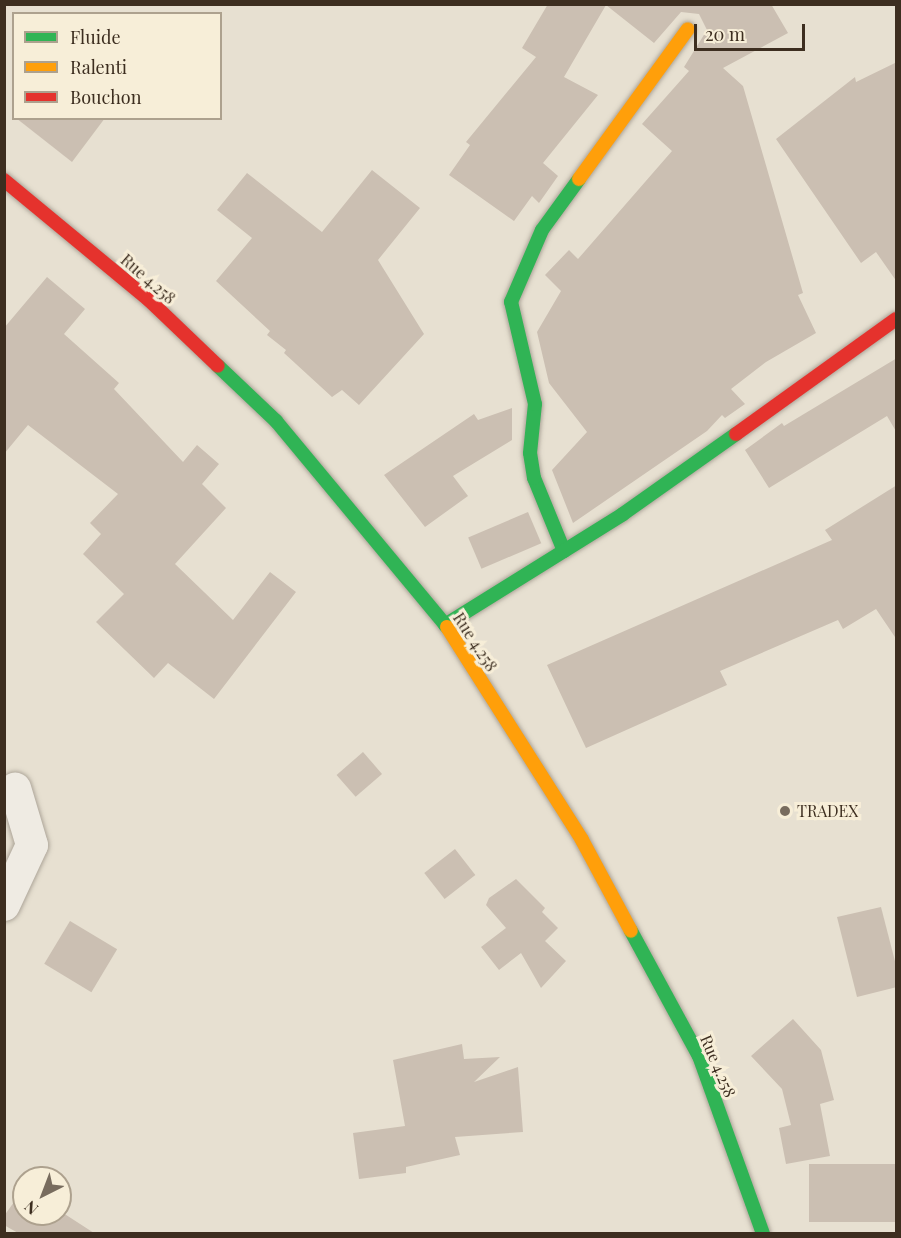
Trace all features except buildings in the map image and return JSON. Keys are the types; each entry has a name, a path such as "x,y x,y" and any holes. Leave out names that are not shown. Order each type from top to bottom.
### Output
{"main road":[{"path":"564,551 534,478 530,453 535,404 511,302 542,230 688,29"},
{"name":"Rue 4.258","path":"4,180 149,300 276,421 445,625 582,840 699,1056 763,1233"},
{"path":"445,625 623,514 897,319"}],"street":[{"path":"4,905 32,845 15,788"}],"traffic: fast":[{"path":"564,551 534,478 530,453 535,404 511,302 542,230 579,179"},
{"path":"218,366 276,421 447,627"},
{"path":"445,625 623,514 736,434"},
{"path":"631,931 699,1056 763,1234"}],"traffic: slow":[{"path":"579,179 688,29"},
{"path":"447,627 582,840 631,931"}],"traffic: jam":[{"path":"4,180 149,300 218,366"},
{"path":"736,434 896,319"}],"place":[{"name":"TRADEX","path":"785,811"}]}
